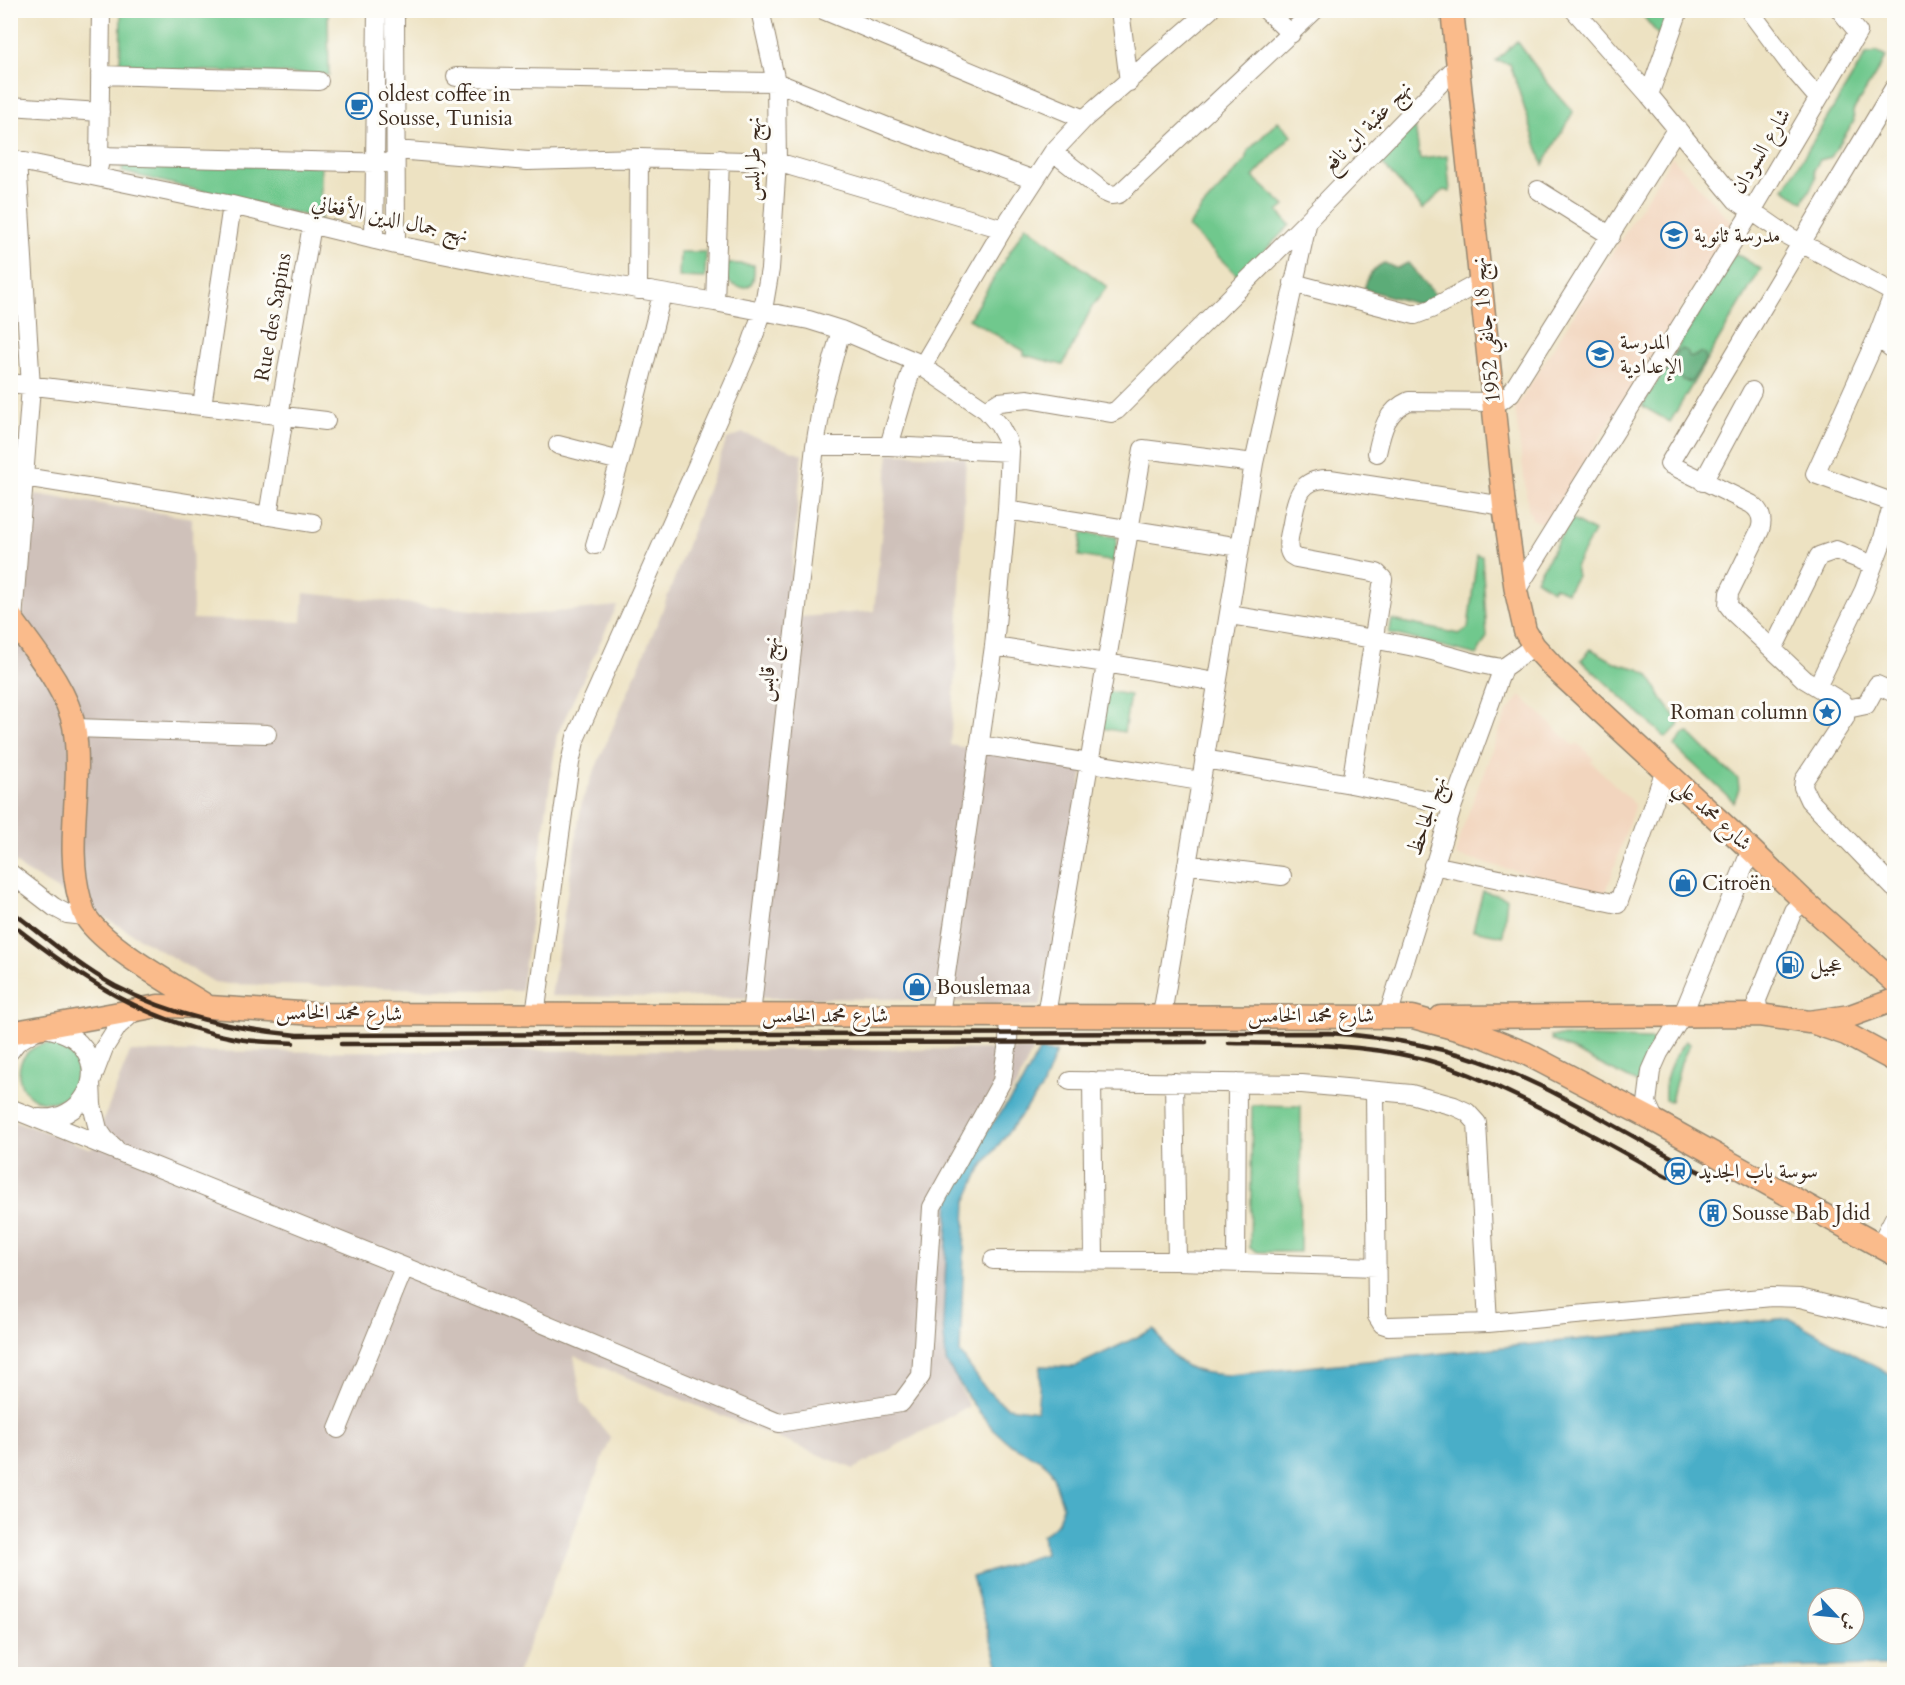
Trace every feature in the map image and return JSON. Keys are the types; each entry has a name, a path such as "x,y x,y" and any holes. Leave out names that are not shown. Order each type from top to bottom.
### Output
{"main road":[{"name":"نهج 18 جانفي 1952","path":"1452,10 1504,506 1523,625 1534,646"},
{"name":"شارع محمد الخامس","path":"12,618 60,689 72,716 77,757 74,855 76,884 85,916 102,936 209,1007 316,1014 1413,1017 1485,1037 1525,1053 1655,1121 1887,1249"},
{"name":"شارع محمد علي","path":"1534,646 1556,670 1804,901 1894,981"},
{"path":"1809,1022 1850,1016 1894,1000"},
{"path":"10,1033 138,1008 209,1007"},
{"path":"1413,1017 1759,1015 1809,1022 1846,1034 1894,1060"}],"street":[{"path":"99,177 101,10"},
{"path":"374,240 377,10"},
{"path":"395,10 396,245"},
{"name":"نهج طرابلس","path":"535,1015 570,763 576,737 750,347 763,310 770,269 777,162 776,82 760,10"},
{"path":"823,10 1084,119"},
{"path":"1120,10 1129,82"},
{"path":"889,446 919,363 1053,152 1084,119 1210,10"},
{"path":"1266,10 1291,34"},
{"path":"1053,152 1104,192 1111,195 1119,194 1316,10"},
{"path":"1574,10 1649,95 1736,200 1802,244 1894,292 1877,337 1810,478 1894,503 1864,590 1816,687"},
{"path":"1649,95 1679,10"},
{"path":"1749,10 1818,98"},
{"name":"شارع السودان","path":"1516,591 1752,210 1858,32 1840,10"},
{"name":"نهج عقبة ابن نافع","path":"986,410 999,402 1029,399 1111,413 1117,410 1308,220 1458,65"},
{"path":"100,75 319,81"},
{"path":"456,77 776,82 888,127 1034,180"},
{"path":"1894,88 1669,464 1751,504 1760,512 1762,518 1760,530 1729,593 1728,604 1731,610 1804,679 1842,702 1847,709 1845,718 1803,780 1803,787 1809,800 1894,888"},
{"path":"10,106 100,112"},
{"path":"1377,453 1386,419 1402,404 1409,401 1494,402 1502,400 1520,382 1677,128"},
{"path":"99,156 375,163 396,156 528,161 639,158 777,162 1003,230"},
{"path":"638,290 639,158"},
{"path":"716,302 720,159"},
{"path":"12,618 19,489 31,387 14,160"},
{"name":"نهج جمال الدين الأفغاني","path":"14,160 232,205 396,245 809,320 841,330 919,363 986,410 999,426 1007,440 1010,452"},
{"path":"1538,190 1611,236"},
{"path":"202,406 232,205"},
{"path":"1162,1015 1254,463 1308,220"},
{"name":"Rue des Sapins","path":"268,516 281,416 312,225"},
{"path":"1293,283 1415,315 1431,309 1482,281"},
{"path":"595,545 620,461 662,294"},
{"name":"نهج قابس","path":"751,1015 815,446 823,397 841,330"},
{"path":"1877,337 1894,350"},
{"path":"10,383 326,421"},
{"path":"1703,482 1752,391"},
{"path":"558,445 620,461"},
{"path":"815,446 889,446 1010,452 994,646 940,1014"},
{"path":"1046,1015 1143,450 1254,463"},
{"path":"1351,784 1384,581 1381,575 1296,558 1289,553 1288,546 1296,502 1304,486 1321,478 1504,506"},
{"path":"19,489 313,523"},
{"path":"1006,510 1240,547"},
{"path":"1777,641 1819,556 1836,550 1873,566"},
{"path":"1229,615 1373,638 1431,650 1481,666 1503,668 1534,646"},
{"path":"994,646 1216,682"},
{"name":"نهج الجاحظ","path":"1388,1016 1433,865 1503,668"},
{"path":"1847,709 1866,705 1877,685 1893,689"},
{"path":"74,728 267,734"},
{"path":"980,745 1200,781"},
{"path":"1204,759 1351,784 1453,805"},
{"path":"1433,865 1618,904 1665,770"},
{"path":"1655,1121 1647,1103 1651,1071 1659,1053 1682,1016 1751,850"},
{"path":"1187,864 1282,876"},
{"path":"10,873 54,907 67,914 85,916"},
{"path":"1759,1015 1757,1000 1793,911 1804,901"},
{"path":"19,1111 41,1118 55,1118 68,1114 83,1100 104,1048 118,1026 138,1008"},
{"path":"10,1098 19,1111 489,1301 779,1423 902,1403 921,1376 932,1207 1002,1080 1008,1042 1009,1015"},
{"path":"10,1051 17,1042 41,1027 69,1035 80,1044 91,1068 92,1105 98,1129 105,1139 120,1152"},
{"path":"1070,1081 1302,1084 1411,1094 1467,1112 1477,1123 1488,1323"},
{"path":"1092,1081 1094,1260"},
{"path":"1174,1082 1177,1261"},
{"path":"1236,1263 1238,1083"},
{"path":"1375,1090 1377,1316 1382,1324 1388,1326 1488,1323 1772,1297 1800,1298 1894,1321"},
{"path":"1887,1249 1894,1218"},
{"path":"993,1260 1177,1261 1377,1267"},
{"path":"338,1429 404,1268"}],"shaded area":[{"name":"المدرسة الإعدادية","path":"1672,157 1733,224 1550,518 1545,522 1539,522 1532,519 1528,507 1515,409"},
{"path":"743,433 802,454 788,618 874,611 889,453 966,458 957,657 950,745 1084,767 1040,1006 901,999 551,996 582,800 659,619 727,439"},
{"path":"35,494 192,518 193,619 302,622 304,593 523,615 617,606 557,735 521,991 214,982 24,870 11,859 10,628 22,618"},
{"path":"1521,696 1574,746 1577,743 1594,758 1591,762 1635,804 1606,893 1456,856 1459,838 1502,724 1508,710"},
{"path":"1033,1049 1018,1083 964,1158 948,1361 969,1406 854,1469 574,1356 582,1403 611,1438 517,1674 11,1674 10,1119 92,1149 130,1052"}],"green space":[{"path":"121,11 328,11 329,75 120,68"},
{"path":"1639,11 1672,11 1661,38"},
{"path":"1517,41 1547,82 1573,112 1543,165 1510,64 1496,61"},
{"path":"1877,52 1886,57 1853,111 1854,121 1831,157 1820,160 1814,170 1816,178 1803,202 1784,189 1866,54"},
{"path":"1278,121 1292,135 1253,177 1285,206 1278,212 1290,225 1239,277 1188,227 1202,208 1245,161 1248,151"},
{"path":"1415,126 1420,159 1447,156 1450,192 1444,190 1423,209 1379,160"},
{"path":"123,162 321,165 321,219 122,172"},
{"path":"1026,225 1107,287 1092,307 1063,365 1024,355 1024,351 969,319"},
{"path":"680,252 706,252 705,278 679,277"},
{"path":"1735,253 1761,269 1670,422 1642,406"},
{"path":"727,263 754,265 754,277 751,284 741,287 730,283 726,277"},
{"path":"1384,263 1397,268 1408,263 1438,298 1417,304 1364,289 1371,273"},
{"path":"1682,349 1687,351 1689,356 1693,357 1701,353 1705,355 1705,361 1691,382 1682,380 1680,377 1670,377 1666,372 1677,352"},
{"path":"1571,519 1594,532 1575,567 1577,576 1567,592 1555,587 1552,590 1536,579"},
{"path":"1082,533 1117,537 1114,562 1079,556"},
{"path":"1477,555 1482,556 1487,637 1477,655 1389,633 1392,620 1459,634 1468,628"},
{"path":"1591,649 1616,663 1639,669 1649,675 1662,699 1679,721 1678,726 1666,738 1581,660"},
{"path":"1107,691 1130,695 1124,732 1101,728"},
{"path":"1689,733 1738,779 1739,789 1734,802 1674,746 1684,734"},
{"path":"1483,891 1507,898 1503,936 1473,930"},
{"path":"1551,1036 1651,1039 1654,1041 1642,1067 1639,1084 1552,1040"},
{"path":"1685,1041 1690,1044 1681,1062 1671,1101 1665,1100 1665,1083 1669,1069"},
{"path":"48,1044 59,1046 72,1057 77,1073 75,1084 64,1097 48,1102 37,1100 24,1089 19,1073 21,1062 32,1049"},
{"path":"1252,1105 1301,1106 1300,1252 1258,1252 1250,1248"}],"water":[{"path":"1039,1051 1056,1052 1042,1088 981,1168 966,1202 960,1353 985,1388 1008,1407 1037,1411 1041,1366 1074,1367 1154,1329 1184,1365 1202,1372 1229,1375 1789,1318 1894,1377 1894,1666 1546,1671 1546,1674 1001,1674 972,1577 1045,1554 1042,1535 1053,1528 1063,1506 1050,1468 1042,1461 1011,1445 994,1430 972,1403 946,1362 943,1322 949,1198 966,1159 1021,1085"}],"railway":[{"path":"10,910 87,969 137,996 204,1020 297,1035 1329,1033 1394,1040 1458,1054 1526,1079 1706,1175"},
{"path":"10,923 63,963 116,996 144,1010 173,1022 238,1039 293,1043"},
{"path":"341,1044 1205,1042"},
{"path":"1229,1043 1301,1044 1372,1049 1442,1064 1528,1102 1668,1177"}],"place":[{"name":"oldest coffee in Sousse, Tunisia","path":"359,106"},
{"name":"مدرسة ثانوية","path":"1674,235"},
{"name":"المدرسة الإعدادية","path":"1600,354"},
{"name":"Roman column","path":"1827,712"},
{"name":"Citroën","path":"1683,883"},
{"name":"عجيل","path":"1790,965"},
{"name":"Bouslemaa","path":"917,987"},
{"name":"سوسة باب الجديد","path":"1678,1171"},
{"name":"Sousse Bab Jdid","path":"1713,1213"}]}
